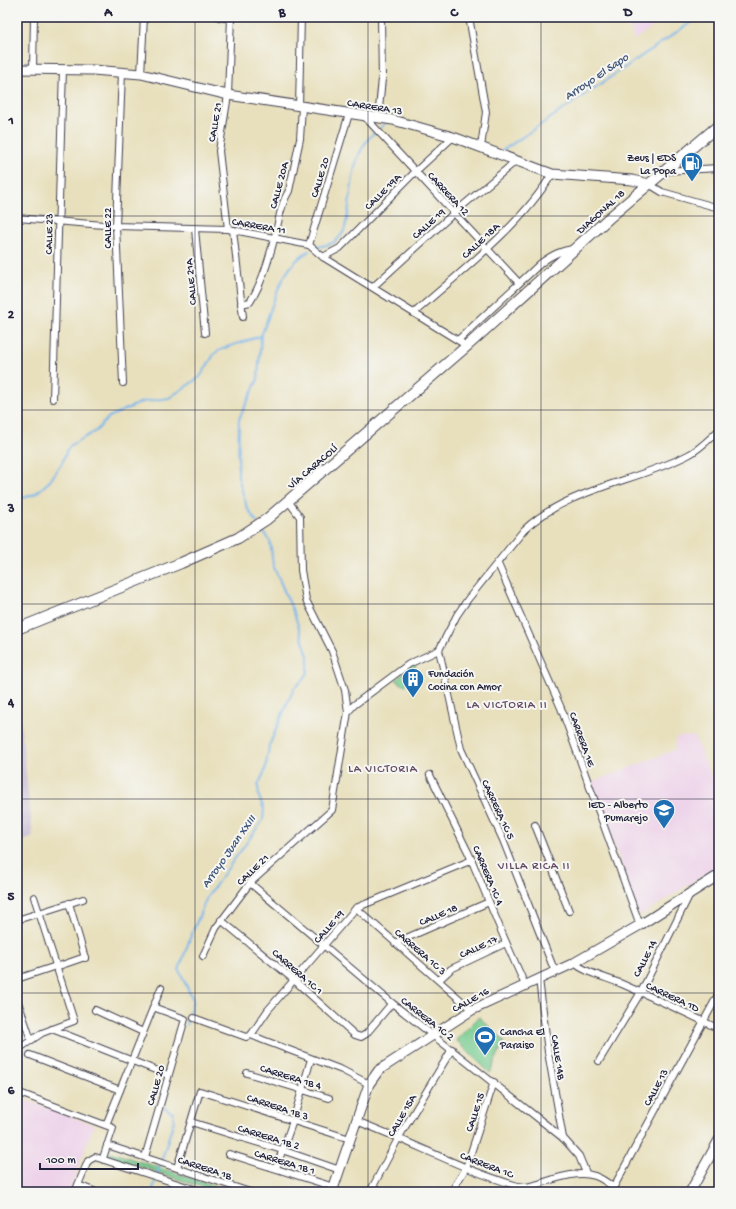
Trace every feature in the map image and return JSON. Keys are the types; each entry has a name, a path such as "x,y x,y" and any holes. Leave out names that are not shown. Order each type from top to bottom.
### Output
{"main road":[{"name":"DIAGONAL 18","path":"576,249 649,184 719,125"},
{"name":"VÍA CARACOLÍ","path":"17,629 181,563 238,538 259,525 289,502 576,249"}],"street":[{"path":"33,69 34,17"},
{"path":"140,74 144,17"},
{"path":"219,17 231,18"},
{"name":"CALLE 20A","path":"241,304 250,302 256,292 275,237 285,197 288,191 300,139 301,17"},
{"path":"378,118 382,79 382,17"},
{"path":"469,17 486,112 481,146"},
{"name":"CALLE 21","path":"231,18 228,95 218,151 243,317"},
{"name":"CARRERA 13","path":"17,69 64,69 140,74 228,95 378,118 413,125 481,146 552,174 632,180 649,184 662,192 719,208"},
{"name":"CALLE 23","path":"54,399 57,338 58,220 64,69"},
{"name":"CALLE 22","path":"122,72 116,226 123,383"},
{"name":"CALLE 20","path":"311,247 349,114"},
{"name":"CARRERA 12","path":"365,116 374,128 520,283"},
{"name":"CALLE 19A","path":"323,257 340,248 415,172 453,137"},
{"name":"CALLE 19","path":"373,286 454,213 516,160"},
{"path":"665,171 719,168"},
{"name":"CALLE 18A","path":"414,313 487,248 533,202 552,174"},
{"name":"CARRERA 11","path":"17,218 58,220 116,226 231,230 275,237 311,247 323,257 373,286 467,346"},
{"name":"CALLE 21A","path":"195,229 204,333"},
{"name":"DIAGONAL 18","path":"458,340 541,263 553,254 564,250 576,249"},
{"path":"348,712 354,705 409,664 439,650 457,615 481,582 498,564 524,530 535,520 597,489 688,455 702,446 719,430"},
{"path":"289,502 300,517 301,570 306,600 332,651 345,690 348,712"},
{"name":"CARRERA 1E","path":"498,564 562,708 640,925"},
{"name":"CARRERA 1C 5","path":"439,650 461,749 503,840 555,972"},
{"name":"CALLE 21","path":"203,956 221,920 250,883 332,810 348,712"},
{"name":"CARRERA 1C 4","path":"430,775 472,860 525,985"},
{"path":"536,826 569,911"},
{"name":"CALLE 19","path":"250,1035 268,1010 356,908 472,860"},
{"path":"690,892 719,875"},
{"name":"CARRERA 1C 2","path":"250,883 392,1003 563,1138 579,1156 586,1173"},
{"name":"CALLE 16","path":"333,1190 369,1084 379,1070 472,1010 574,963 640,925 690,892"},
{"name":"CALLE 14","path":"599,1061 640,992 690,892"},
{"path":"17,1050 31,1040 52,1029 74,1021 34,897"},
{"path":"17,920 38,912 83,899"},
{"name":"CALLE 18","path":"395,943 489,902"},
{"path":"17,979 85,958 69,904"},
{"name":"CARRERA 1C 3","path":"356,908 472,1010"},
{"name":"CARRERA 1C 1","path":"221,920 294,980 355,1035 361,1037 366,1034 392,1003"},
{"name":"CALLE 17","path":"439,980 451,969 506,943"},
{"name":"CARRERA 1D","path":"574,963 586,971 611,979 719,1029"},
{"name":"CALLE 14B","path":"539,979 548,1052 563,1138"},
{"path":"106,1125 161,988"},
{"name":"CALLE 13","path":"612,1190 702,1021 719,993"},
{"path":"17,999 31,1040"},
{"name":"CALLE 20","path":"146,1158 168,1075 186,1019 153,1007"},
{"path":"95,1010 143,1032"},
{"path":"194,1018 246,1037 250,1035 342,1070 369,1084"},
{"path":"52,1029 168,1075"},
{"name":"CALLE 15A","path":"370,1192 399,1137 452,1049"},
{"path":"30,1055 120,1090"},
{"path":"276,1168 293,1121 311,1059"},
{"name":"CARRERA 1B 4","path":"247,1073 329,1098"},
{"name":"CALLE 15","path":"451,1192 466,1168 494,1082"},
{"name":"CARRERA 1B 3","path":"191,1122 200,1091 350,1139"},
{"path":"17,1092 113,1128 103,1158"},
{"name":"CARRERA 1C","path":"356,1121 399,1137 466,1168 518,1186 534,1186 567,1176 586,1173"},
{"path":"177,1168 191,1122"},
{"name":"CARRERA 1B 2","path":"191,1122 282,1150 340,1170"},
{"path":"690,1192 719,1140"},
{"name":"CARRERA 1B","path":"107,1145 250,1192"},
{"name":"CARRERA 1B 1","path":"229,1154 276,1168 333,1190"},
{"path":"75,1192 88,1161 95,1157 103,1158 201,1192"},
{"path":"586,1173 597,1176 612,1190"},
{"path":"78,1185 96,1192"},
{"path":"530,1192 534,1186"}],"shaded area":[{"path":"627,17 667,17 634,40"},
{"path":"17,691 33,837 17,844"},
{"name":"IED - Alberto Pumarejo","path":"694,736 719,795 719,865 640,916 592,782 675,750 676,737"},
{"path":"17,1097 94,1125 69,1192 17,1192"}],"green space":[{"path":"413,664 416,665 405,686 396,680"},
{"name":"Cancha El Paraiso","path":"479,1017 504,1041 490,1073 456,1040"},
{"path":"111,1152 233,1192 217,1192 109,1156"}],"waterway":[{"name":"Arroyo El Sapo","path":"502,151 699,17"},
{"name":"Arroyo El Sapo","path":"381,127 386,122"},
{"name":"Arroyo El Sapo","path":"315,248 335,242 344,231 355,166 365,143 374,133"},
{"name":"Arroyo El Sapo","path":"17,500 35,494 50,481 62,463 67,450 71,445 96,431 109,417 142,402 169,398 200,377 215,353 224,348 261,336 278,289 284,278 299,258 309,251"},
{"name":"Arroyo Juan XXIII","path":"257,522 247,508 238,476 239,419 258,379 261,336"},
{"name":"Arroyo Juan XXIII","path":"186,1025 193,1000 179,970 190,938 207,897 263,820 264,809 259,797 258,785 265,771 269,746 295,687 304,679 308,672 308,656 295,616 273,565 270,541 260,527"},
{"name":"Arroyo Juan XXIII","path":"152,1192 174,1120 173,1113 162,1106"}],"place":[{"name":"Zeus | EDS La Popa","path":"692,182"},
{"name":"Fundación Cocina con Amor","path":"413,698"},
{"name":"IED - Alberto Pumarejo","path":"664,830"},
{"name":"Cancha El Paraiso","path":"485,1056"}],"district":[{"name":"LA VICTORIA II","path":"507,704"},
{"name":"LA VICTORIA","path":"383,768"},
{"name":"VILLA RICA II","path":"534,865"}]}
